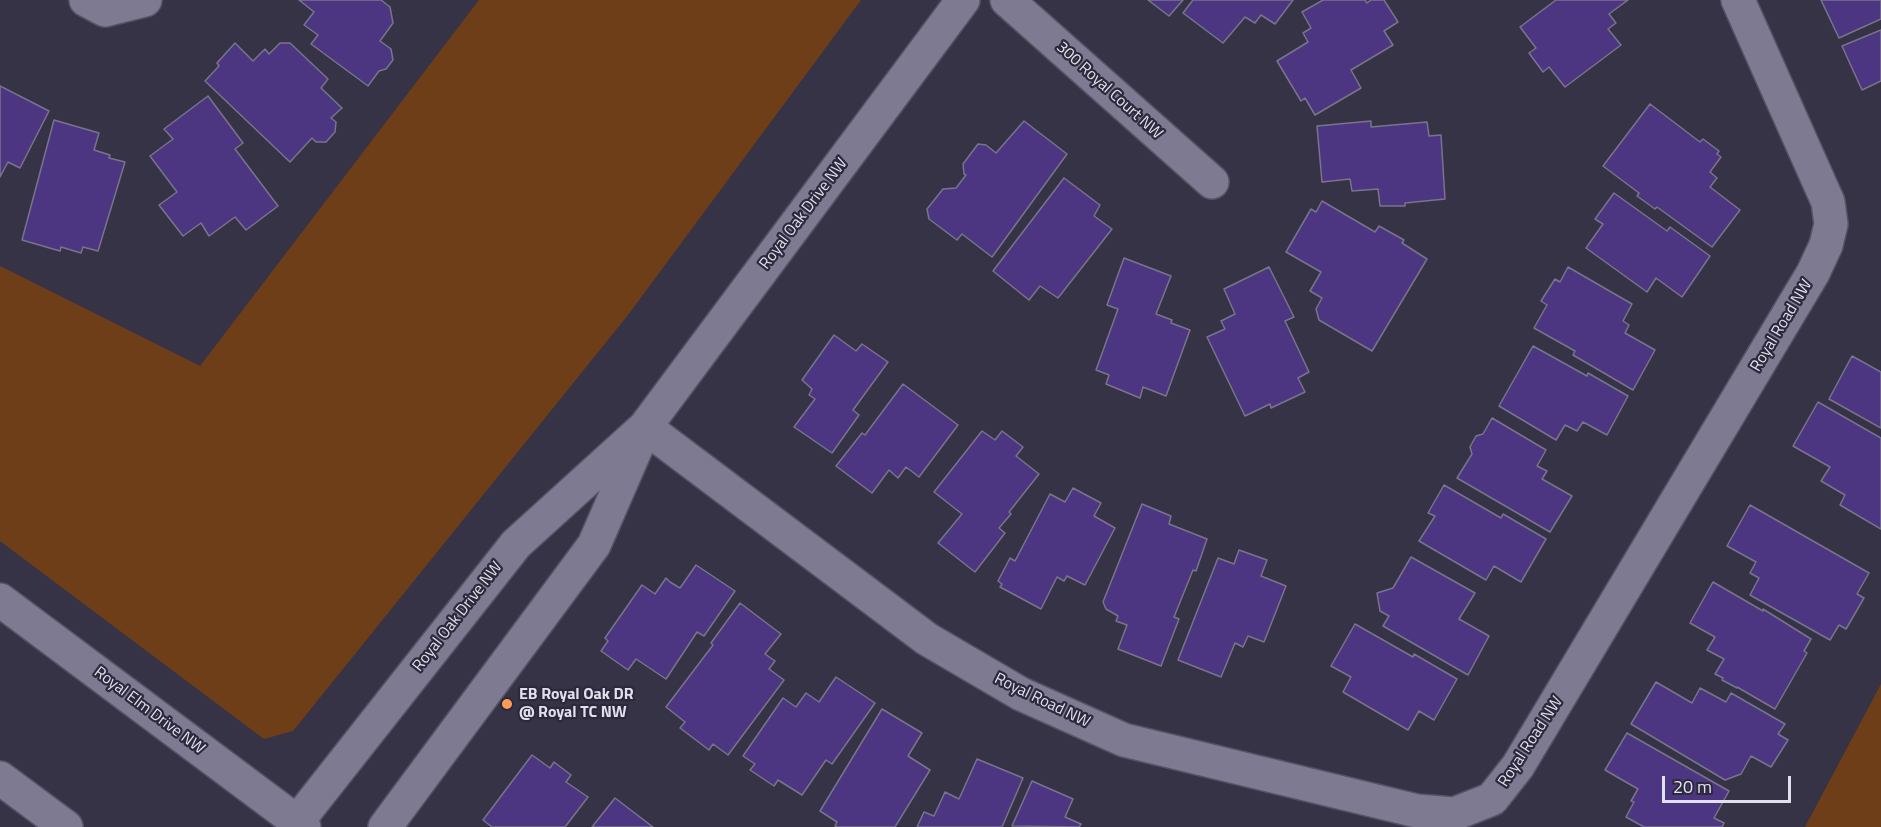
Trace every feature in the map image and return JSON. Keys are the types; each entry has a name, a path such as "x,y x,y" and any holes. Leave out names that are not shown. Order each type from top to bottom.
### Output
{"street":[{"path":"86,0 105,10 145,0"},
{"name":"Royal Oak Drive NW","path":"298,825 516,544 645,427 963,0"},
{"name":"300 Royal Court NW","path":"1007,0 1212,182"},
{"name":"Royal Road NW","path":"645,427 927,639 1021,694 1124,740 1417,811 1454,814 1463,811 1492,799 1518,766 1813,273 1826,245 1831,224 1828,202 1738,0"},
{"name":"Royal Oak Drive NW","path":"385,827 594,545 645,427"},
{"name":"Royal Elm Drive NW","path":"0,600 298,825"},
{"path":"0,778 66,827"}],"shaded area":[{"path":"479,0 861,0 628,315 293,731 264,739 0,541 0,266 200,366"},
{"path":"1881,684 1881,827 1805,827"}],"building":[{"path":"299,0 381,0 390,7 393,23 380,41 391,49 393,60 386,69 379,71 368,86 311,44 318,35 304,25 314,12"},
{"path":"1148,0 1183,0 1169,16"},
{"path":"1193,0 1293,0 1275,24 1261,15 1255,23 1245,17 1223,43 1183,13"},
{"path":"1323,0 1365,0 1367,3 1371,0 1384,0 1398,22 1384,31 1393,45 1351,70 1361,88 1315,115 1305,98 1301,101 1277,61 1308,42 1303,33 1311,28 1302,12"},
{"path":"1556,0 1628,0 1609,14 1616,23 1608,29 1621,45 1565,87 1549,67 1543,72 1529,53 1536,48 1520,27"},
{"path":"1821,0 1881,0 1881,19 1839,38"},
{"path":"1881,30 1881,81 1862,90 1842,46"},
{"path":"235,43 253,61 265,49 269,54 280,43 290,43 328,79 321,88 342,108 331,118 336,122 335,132 326,142 316,142 312,138 290,162 205,81"},
{"path":"0,86 49,111 20,168 8,162 0,177"},
{"path":"208,96 243,143 235,149 278,206 246,230 235,217 209,236 201,223 183,236 159,205 177,192 150,156 173,139 164,129"},
{"path":"1650,104 1700,142 1703,139 1719,151 1717,154 1721,157 1710,172 1717,178 1710,187 1740,210 1712,247 1657,207 1655,209 1637,196 1639,193 1603,166"},
{"path":"54,120 99,133 94,150 110,155 109,158 125,162 98,251 83,247 81,253 61,247 60,251 22,240"},
{"path":"1024,121 1067,154 992,257 962,234 957,240 929,219 927,209 943,189 956,188 966,175 963,164 978,144 986,145 996,153"},
{"path":"1371,121 1371,127 1427,122 1429,136 1441,135 1445,199 1405,203 1405,206 1380,206 1378,189 1352,191 1350,179 1322,182 1317,126"},
{"path":"1064,178 1100,205 1094,216 1112,229 1058,298 1040,286 1029,300 993,271"},
{"path":"1614,193 1667,231 1670,227 1710,256 1682,297 1656,278 1647,292 1586,248 1603,224 1595,219"},
{"path":"1322,201 1375,232 1379,226 1404,240 1402,243 1427,259 1372,351 1319,320 1316,309 1322,298 1310,291 1321,272 1286,252 1311,209 1316,212"},
{"path":"1124,258 1171,276 1156,314 1190,330 1166,396 1143,387 1140,398 1106,384 1109,375 1096,370 1118,309 1107,305"},
{"path":"1269,267 1294,317 1285,321 1309,372 1298,378 1305,392 1271,408 1270,404 1245,416 1207,337 1225,329 1221,321 1235,314 1224,289"},
{"path":"1568,267 1632,304 1623,321 1629,325 1625,333 1655,350 1633,390 1573,355 1575,351 1534,328 1547,305 1541,301 1555,279 1560,282"},
{"path":"834,335 856,351 862,344 888,362 853,410 859,415 832,453 794,427 815,399 809,395 812,389 802,380"},
{"path":"1533,346 1628,396 1607,435 1583,422 1577,431 1565,425 1556,440 1499,406"},
{"path":"1852,356 1881,372 1881,428 1829,399"},
{"path":"903,384 958,425 919,477 906,467 898,478 889,470 872,493 836,466 862,433 865,435"},
{"path":"1818,402 1881,438 1881,529 1840,505 1845,495 1821,481 1830,467 1793,446"},
{"path":"1492,418 1546,450 1537,466 1547,471 1542,479 1572,496 1550,532 1457,478 1472,454 1470,447 1476,436 1483,434"},
{"path":"982,431 995,440 1002,431 1023,447 1016,456 1039,474 1009,512 1011,514 999,528 1005,533 975,572 938,543 962,514 934,492"},
{"path":"1444,485 1501,518 1503,514 1546,539 1521,582 1494,566 1486,580 1419,541 1435,516 1428,513"},
{"path":"1073,488 1101,503 1094,516 1115,528 1085,585 1067,576 1064,581 1057,577 1041,609 1000,587 1002,584 998,581 1010,558 1015,561 1050,494 1065,502"},
{"path":"1142,504 1171,516 1169,524 1207,539 1196,571 1193,570 1174,617 1179,619 1161,666 1118,649 1127,625 1116,621 1118,616 1106,609 1103,602"},
{"path":"1750,505 1869,573 1857,594 1864,598 1846,629 1839,625 1830,640 1750,595 1759,578 1750,573 1756,562 1727,546"},
{"path":"1239,550 1267,560 1261,576 1286,586 1264,642 1248,636 1243,647 1235,643 1221,677 1178,660 1218,558 1234,564"},
{"path":"1411,557 1475,593 1459,619 1489,636 1468,675 1383,626 1389,616 1380,611 1377,593 1393,588"},
{"path":"696,565 735,591 704,636 697,632 666,679 636,659 628,670 601,651 608,641 605,638 642,585 655,594 666,578 680,588"},
{"path":"1713,582 1811,639 1804,651 1807,653 1775,709 1715,674 1724,659 1707,650 1715,637 1690,623"},
{"path":"740,603 781,634 765,654 775,661 769,669 784,680 728,755 713,744 709,750 680,728 685,722 666,707 713,645 711,643"},
{"path":"1355,624 1457,679 1434,720 1419,711 1408,730 1343,692 1351,677 1331,666"},
{"path":"836,677 875,703 832,764 826,760 802,795 778,780 774,786 750,770 755,764 743,756 783,698 796,707 806,693 819,702"},
{"path":"1656,682 1692,703 1700,688 1726,702 1731,693 1785,724 1778,734 1788,740 1771,767 1751,756 1741,774 1725,780 1631,724"},
{"path":"882,709 922,733 908,756 930,770 895,827 837,827 835,826 837,822 820,811"},
{"path":"1627,733 1729,791 1714,818 1724,823 1722,827 1644,827 1626,817 1638,789 1605,770"},
{"path":"532,755 550,768 554,762 571,775 566,782 588,797 565,827 492,827 483,820"},
{"path":"977,759 1023,778 1002,827 917,827 924,812 934,816 945,792 959,799"},
{"path":"1032,781 1073,799 1065,817 1081,824 1079,827 1012,826"},
{"path":"615,798 653,827 592,827"}],"place":[{"name":"EB Royal Oak DR @ Royal TC NW","path":"507,704"}]}
